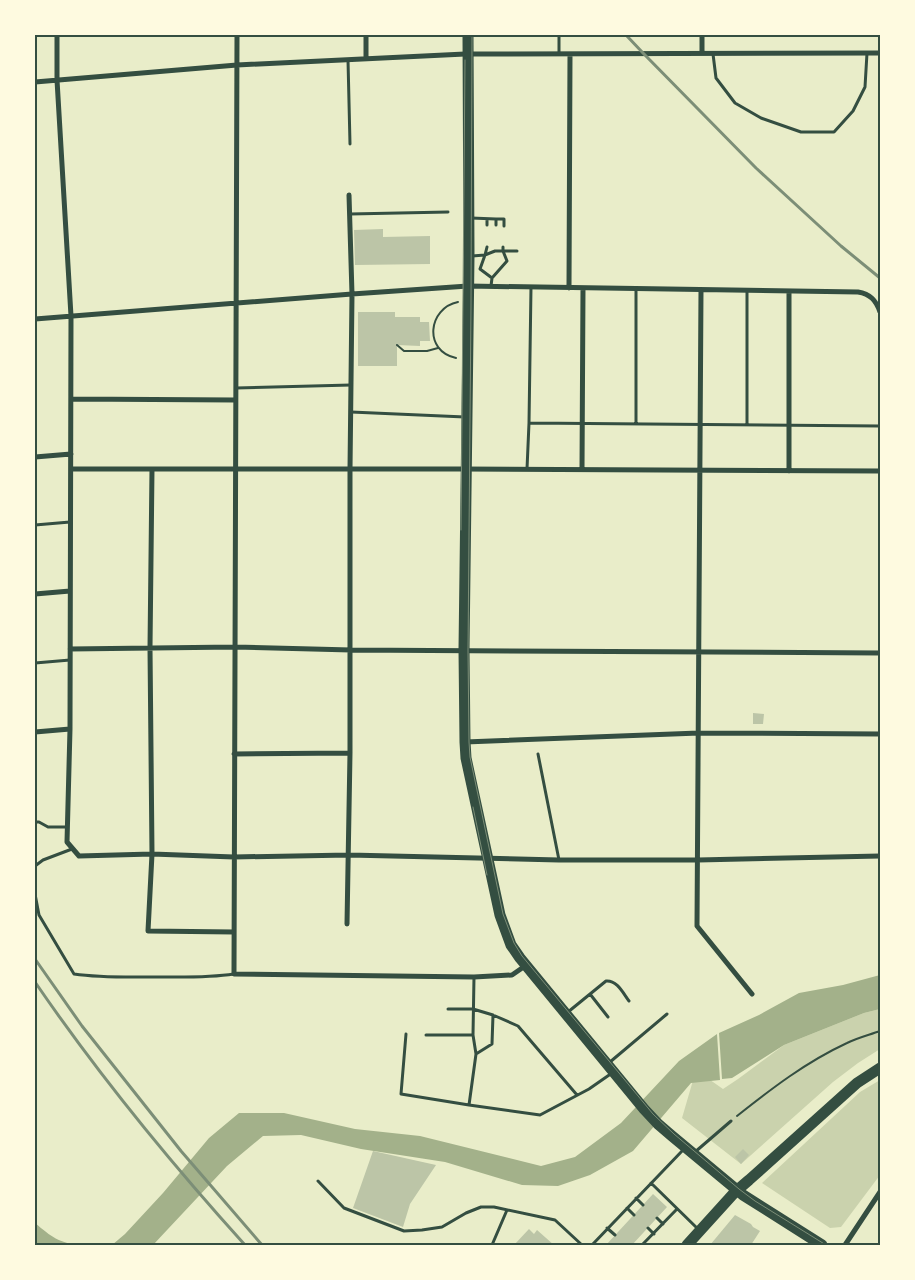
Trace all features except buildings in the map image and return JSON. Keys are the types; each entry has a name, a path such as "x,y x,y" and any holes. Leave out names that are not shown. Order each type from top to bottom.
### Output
{"main road":[{"path":"468,35 465,742 466,758 500,915 511,945 525,966 650,1116 737,1190 822,1245"},
{"path":"687,1245 737,1190 857,1083 880,1068"}],"street":[{"path":"57,35 57,80 71,316 70,729 67,842 79,856 152,854 234,857 349,855 559,860 698,860 880,856"},
{"path":"237,35 234,974 474,977 512,975 525,966"},
{"path":"366,35 366,58"},
{"path":"702,35 702,53"},
{"path":"35,82 236,65 468,54 880,53"},
{"path":"569,288 570,54"},
{"path":"347,924 351,650 350,468 352,294 349,195"},
{"path":"35,319 468,286 858,292 869,295 874,299 880,312"},
{"path":"582,469 584,288"},
{"path":"701,290 697,926 752,994"},
{"path":"789,291 790,471"},
{"path":"71,399 235,400"},
{"path":"35,457 71,454"},
{"path":"71,469 350,468 880,472"},
{"path":"152,469 150,648 152,854 148,931 234,932"},
{"path":"35,594 70,591"},
{"path":"70,649 235,647 351,650 880,653"},
{"path":"35,732 70,729"},
{"path":"465,742 699,733 880,734"},
{"path":"234,754 350,752"},
{"path":"845,1245 880,1192"}],"lane":[{"path":"559,35 560,54"},
{"path":"712,53 716,78 734,103 761,118 802,132 834,132 853,111 865,88 867,53"},
{"path":"348,59 350,144"},
{"path":"350,214 448,212"},
{"path":"468,218 504,219 504,226"},
{"path":"487,219 487,225"},
{"path":"496,219 496,225"},
{"path":"487,247 480,269 492,278"},
{"path":"468,256 485,255 495,249 517,251"},
{"path":"491,286 492,278 508,262 503,249"},
{"path":"528,469 531,287"},
{"path":"636,289 636,423"},
{"path":"746,290 747,424"},
{"path":"236,388 351,385"},
{"path":"351,412 467,417"},
{"path":"529,422 880,426"},
{"path":"35,525 71,522"},
{"path":"35,663 70,660"},
{"path":"538,754 559,860"},
{"path":"35,822 48,827 68,827"},
{"path":"35,866 43,860 73,849"},
{"path":"35,894 39,915 74,974 97,977 187,977 234,974"},
{"path":"469,1105 476,1054 473,1035 474,977"},
{"path":"565,1014 606,981 614,983 629,1001"},
{"path":"590,994 608,1017"},
{"path":"448,1009 473,1010 494,1015 518,1026 577,1095"},
{"path":"406,1034 401,1094 540,1115 577,1095 610,1069 667,1014"},
{"path":"476,1054 492,1044 494,1015"},
{"path":"426,1035 473,1035"},
{"path":"592,1245 651,1183 689,1151 731,1121"},
{"path":"318,1181 344,1208 404,1231 442,1227 466,1212 481,1206 494,1207 555,1220 582,1245"},
{"path":"651,1183 700,1231"},
{"path":"636,1198 643,1205"},
{"path":"627,1208 634,1215"},
{"path":"642,1245 677,1208"},
{"path":"492,1245 507,1210"},
{"path":"657,1218 662,1224"},
{"path":"607,1228 615,1235"},
{"path":"648,1228 654,1234"}],"path":[{"path":"467,358 448,356 438,348 433,330 438,315 442,311 455,302 468,301"},
{"path":"397,345 404,351 427,351 438,348"},
{"path":"731,1121 781,1081 814,1060 848,1042 880,1031"}],"shaded area":[{"path":"880,975 880,1009 864,1013 784,1045 732,1078 722,1079 719,1033 759,1015 799,993 843,985"},
{"path":"880,1009 880,1049 833,1082 741,1164 682,1118 694,1077 703,1075 723,1089 784,1045 864,1013"},
{"path":"717,1034 720,1080 691,1083 633,1151 590,1175 558,1186 522,1185 445,1162 361,1149 301,1135 263,1136 227,1166 153,1245 112,1245 125,1234 163,1193 209,1138 239,1113 284,1113 355,1129 420,1136 541,1166 575,1157 621,1123 679,1061"},
{"path":"880,1080 880,1175 841,1227 830,1228 762,1183 860,1092"},
{"path":"35,1223 46,1232 66,1243 81,1245 35,1245"}],"tram line":[{"path":"472,35 469,742 470,757 503,914 514,943 522,956 653,1114 739,1189 826,1245"},
{"path":"461,530 465,60"},
{"path":"473,807 487,875"}],"railway":[{"path":"626,35 756,168 841,246 880,278"},
{"path":"35,959 82,1026 181,1151 262,1245"},
{"path":"35,982 109,1084 189,1182 245,1245"}]}
